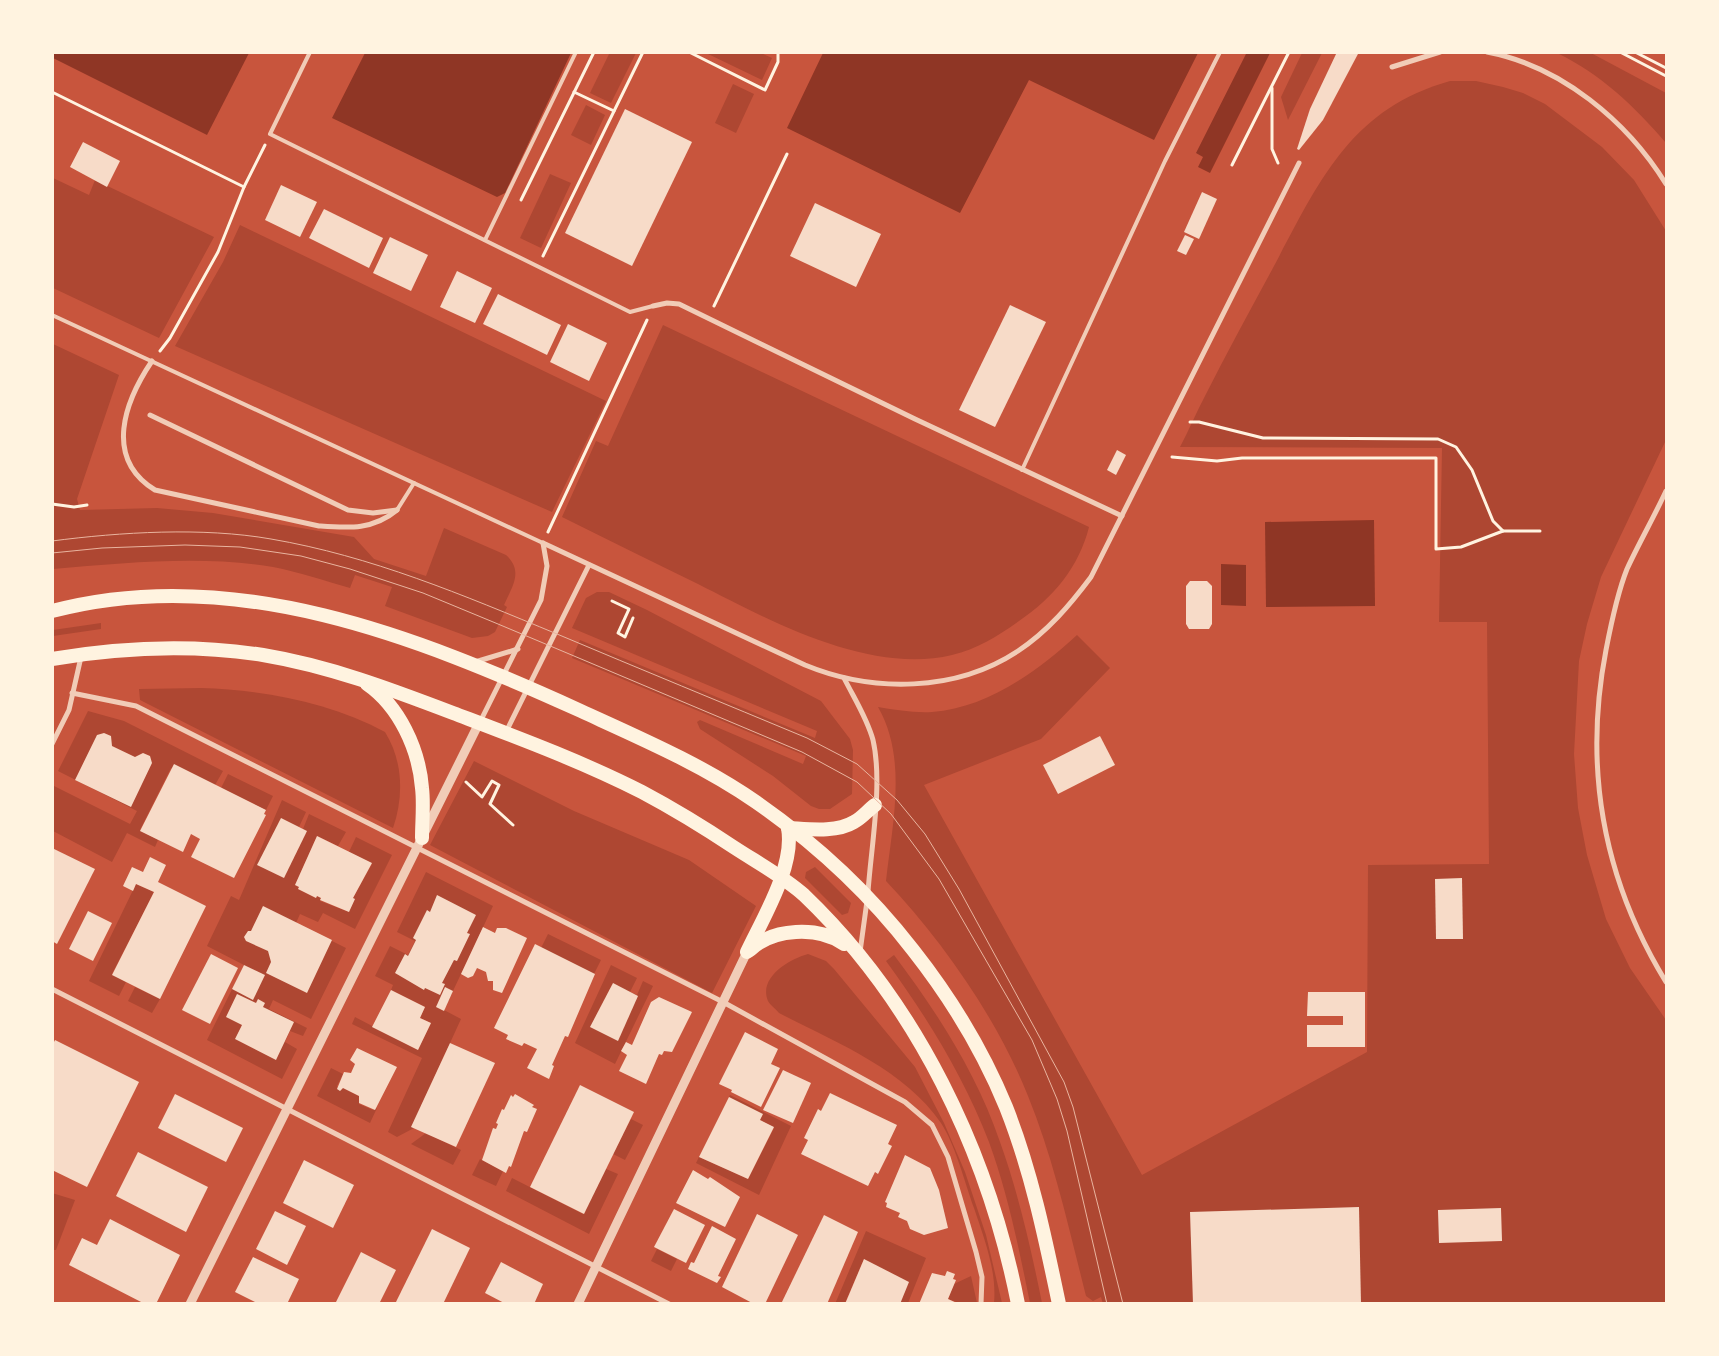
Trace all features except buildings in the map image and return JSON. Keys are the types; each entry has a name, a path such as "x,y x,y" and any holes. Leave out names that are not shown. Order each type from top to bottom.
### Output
{"highway":[{"path":"52,611 78,604 146,596 194,596 261,602 297,608 346,621 472,662 529,686 680,758 755,801 833,863 867,897 914,951 950,1002 981,1055 1006,1107 1039,1209 1059,1304"},
{"path":"52,660 82,654 159,647 204,648 264,655 356,676 506,733 641,792 710,832 780,878 803,894 860,956 920,1043 960,1119 988,1190 1002,1235 1018,1304"},
{"path":"356,676 385,700 405,729 414,747 422,787 420,842"},
{"path":"788,828 829,828 848,825 875,804"},
{"path":"747,952 780,878 790,837 788,828"},
{"path":"747,952 757,943 769,938 807,932 832,937 860,956"}],"street":[{"path":"1392,67 1440,52"},
{"path":"1487,52 1510,57 1538,68 1586,97 1634,140 1666,184"},
{"path":"543,543 805,665 844,678 887,685 922,684 955,678 988,666 1018,651 1045,630 1070,605 1090,577 1299,163"},
{"path":"653,306 666,303 679,304 1022,470 1122,516"},
{"path":"152,361 130,400 124,430 126,450 132,465 148,485 155,490 319,526 347,528 371,526 386,520 397,510"},
{"path":"150,415 348,510 372,513 397,510"},
{"path":"1666,491 1627,571 1610,630 1602,673 1596,758 1599,797 1614,869 1646,948 1666,982"},
{"path":"190,1304 518,649 544,589 547,566 543,543"},
{"path":"506,733 589,564"},
{"path":"472,662 518,649"},
{"path":"52,744 69,710 82,654"},
{"path":"844,678 868,724 873,739 877,769 867,897 860,956"},
{"path":"72,693 136,706 420,842 723,1002 905,1102 932,1125 948,1157 982,1276 981,1304"},
{"path":"578,1304 747,952"},
{"path":"52,989 669,1304"}],"lane":[{"path":"310,52 270,134 630,312 653,306"},
{"path":"485,240 576,52"},
{"path":"1022,470 1165,162 1220,52"},
{"path":"52,315 543,543"},
{"path":"397,510 414,483"}],"path":[{"path":"519,204 594,52"},
{"path":"537,266 643,52"},
{"path":"689,52 765,90 778,62 778,52"},
{"path":"1232,165 1289,52"},
{"path":"1620,52 1666,76"},
{"path":"1635,52 1666,68"},
{"path":"1272,88 1272,150 1278,163"},
{"path":"52,92 244,187"},
{"path":"574,92 614,111"},
{"path":"152,361 170,338 218,252 244,187 270,134"},
{"path":"708,318 787,154"},
{"path":"543,543 653,306"},
{"path":"1190,422 1199,422 1263,438 1438,439 1456,447 1472,470 1493,521 1503,531"},
{"path":"1172,457 1217,461 1242,458 1436,458 1436,549 1461,547 1503,531 1540,531"},
{"path":"52,504 74,507 87,505"},
{"path":"612,601 629,609 618,633 625,637 633,618"},
{"path":"466,782 482,797 492,781 499,785 490,804 513,824"}],"shaded area":[{"path":"610,52 636,53 611,103 590,93"},
{"path":"1247,52 1270,53 1210,173 1198,167 1203,157 1196,153"},
{"path":"52,53 249,53 207,135 53,58"},
{"path":"365,53 571,53 505,193 497,197 332,118"},
{"path":"706,53 761,53 772,58 762,80"},
{"path":"823,53 1198,53 1154,140 1029,80 960,213 787,128"},
{"path":"1302,53 1322,53 1288,120 1281,97"},
{"path":"1557,53 1591,53 1666,93 1666,143 1642,116 1616,92 1573,61"},
{"path":"1450,81 1476,81 1503,87 1523,93 1545,104 1602,147 1634,180 1666,231 1666,440 1601,577 1587,624 1579,661 1574,754 1578,808 1587,855 1606,919 1630,968 1666,1020 1666,1303 1103,1304 1101,1297 1093,1301 1086,1296 1046,1145 1016,1067 985,1010 967,982 928,929 886,881 896,793 895,770 893,748 887,727 878,707 912,712 932,712 972,703 1011,686 1046,662 1077,635 1110,668 1041,739 924,785 1142,1175 1367,1052 1368,865 1489,864 1487,622 1439,622 1442,448 1180,447 1222,363 1306,206 1341,152 1362,130 1387,110 1416,94"},
{"path":"733,84 754,94 736,133 715,123"},
{"path":"586,105 605,115 591,145 571,135"},
{"path":"550,174 571,183 541,248 520,238"},
{"path":"53,178 89,195 95,180 214,237 159,338 53,288"},
{"path":"240,225 606,401 552,512 175,346 223,262"},
{"path":"663,325 1089,527 1079,555 1063,580 1043,602 1003,632 979,646 952,655 920,659 887,657 854,651 788,628 562,517 596,441 608,446"},
{"path":"53,344 119,375 77,499 80,510 157,508 213,513 354,537 374,559 426,576 444,528 506,555 514,567 515,579 504,605 507,607 495,632 488,636 472,638 385,606 392,587 355,575 350,588 273,567 218,561 163,561 53,569"},
{"path":"1374,520 1375,606 1266,607 1265,522"},
{"path":"1221,564 1246,565 1246,606 1221,605"},
{"path":"597,592 609,592 647,610 821,701 850,739 853,750 852,794 830,809 819,809 811,806 773,776 700,729 697,722 700,720 803,764 806,756 572,658 580,640 815,738 817,731 572,628 586,598"},
{"path":"101,623 101,629 53,636 53,630"},
{"path":"201,688 248,691 319,705 385,732 395,755 400,779 399,804 393,828 140,700 139,689"},
{"path":"88,711 124,721 223,771 215,785 171,768 140,830 158,840 155,847 127,833 112,862 53,831 52,785 130,824 137,811 58,771"},
{"path":"474,761 574,811 689,860 756,906 712,993 430,845"},
{"path":"228,774 273,796 266,810 221,788"},
{"path":"282,800 306,812 299,827 303,829 309,814 346,832 338,846 317,836 295,885 299,887 298,889 316,898 317,896 321,898 320,901 349,912 353,898 372,864 349,852 356,837 392,855 355,929 323,913 318,922 300,914 296,923 346,948 311,1019 273,1000 269,1009 307,1028 303,1036 290,1031 285,1042 297,1049 282,1079 207,1040 244,965 207,946 231,896 239,900"},
{"path":"815,867 851,903 848,913 842,915 805,878 806,872"},
{"path":"426,872 493,906 444,1010 461,1019 412,1126 414,1128 397,1137 388,1132 422,1058 352,1024 355,1017 418,1050 431,1023 420,1018 425,1007 391,990 393,985 375,976 390,946 408,955 415,941 397,932"},
{"path":"136,884 154,892 112,974 126,982 119,996 89,981"},
{"path":"548,934 601,960 594,974 541,948"},
{"path":"808,954 826,961 834,969 915,1067 944,1123 965,1172 986,1235 1002,1303 994,1303 994,1279 986,1243 955,1153 941,1123 926,1104 888,1072 845,1046 779,1013 768,1001 766,992 772,977 785,965"},
{"path":"894,955 954,1044 968,1068 991,1117 1019,1202 1042,1303 1030,1303 1017,1242 996,1162 979,1118 944,1048 886,961"},
{"path":"611,965 637,978 630,992 637,995 643,981 653,986 615,1064 575,1043"},
{"path":"135,987 160,999 152,1013 128,1001"},
{"path":"331,1068 343,1074 337,1086 338,1090 343,1088 359,1096 359,1104 373,1110 377,1108 370,1123 317,1096"},
{"path":"730,1095 791,1126 759,1195 696,1163 699,1157 748,1179 774,1128 729,1097"},
{"path":"631,1119 643,1125 625,1160 613,1154"},
{"path":"426,1133 461,1150 453,1165 411,1144"},
{"path":"480,1159 503,1171 496,1186 472,1175"},
{"path":"606,1169 618,1174 589,1234 506,1191 512,1178 583,1214"},
{"path":"52,1193 75,1200 56,1250 53,1250"},
{"path":"866,1231 926,1258 908,1303 900,1303 864,1259 845,1303 835,1304"},
{"path":"657,1249 677,1259 671,1271 651,1261"},
{"path":"971,1276 977,1303 959,1303 948,1299 954,1284"}],"tram line":[{"path":"52,541 134,533 218,533 271,539 345,556 416,578 487,605 807,738 857,764 897,800 925,834 959,889 1064,1082 1073,1107 1123,1304"},
{"path":"52,553 102,548 185,545 240,547 301,556 350,569 423,593 498,624 802,752 857,782 891,814 939,879 1032,1040 1057,1099 1067,1131 1107,1304"}]}
